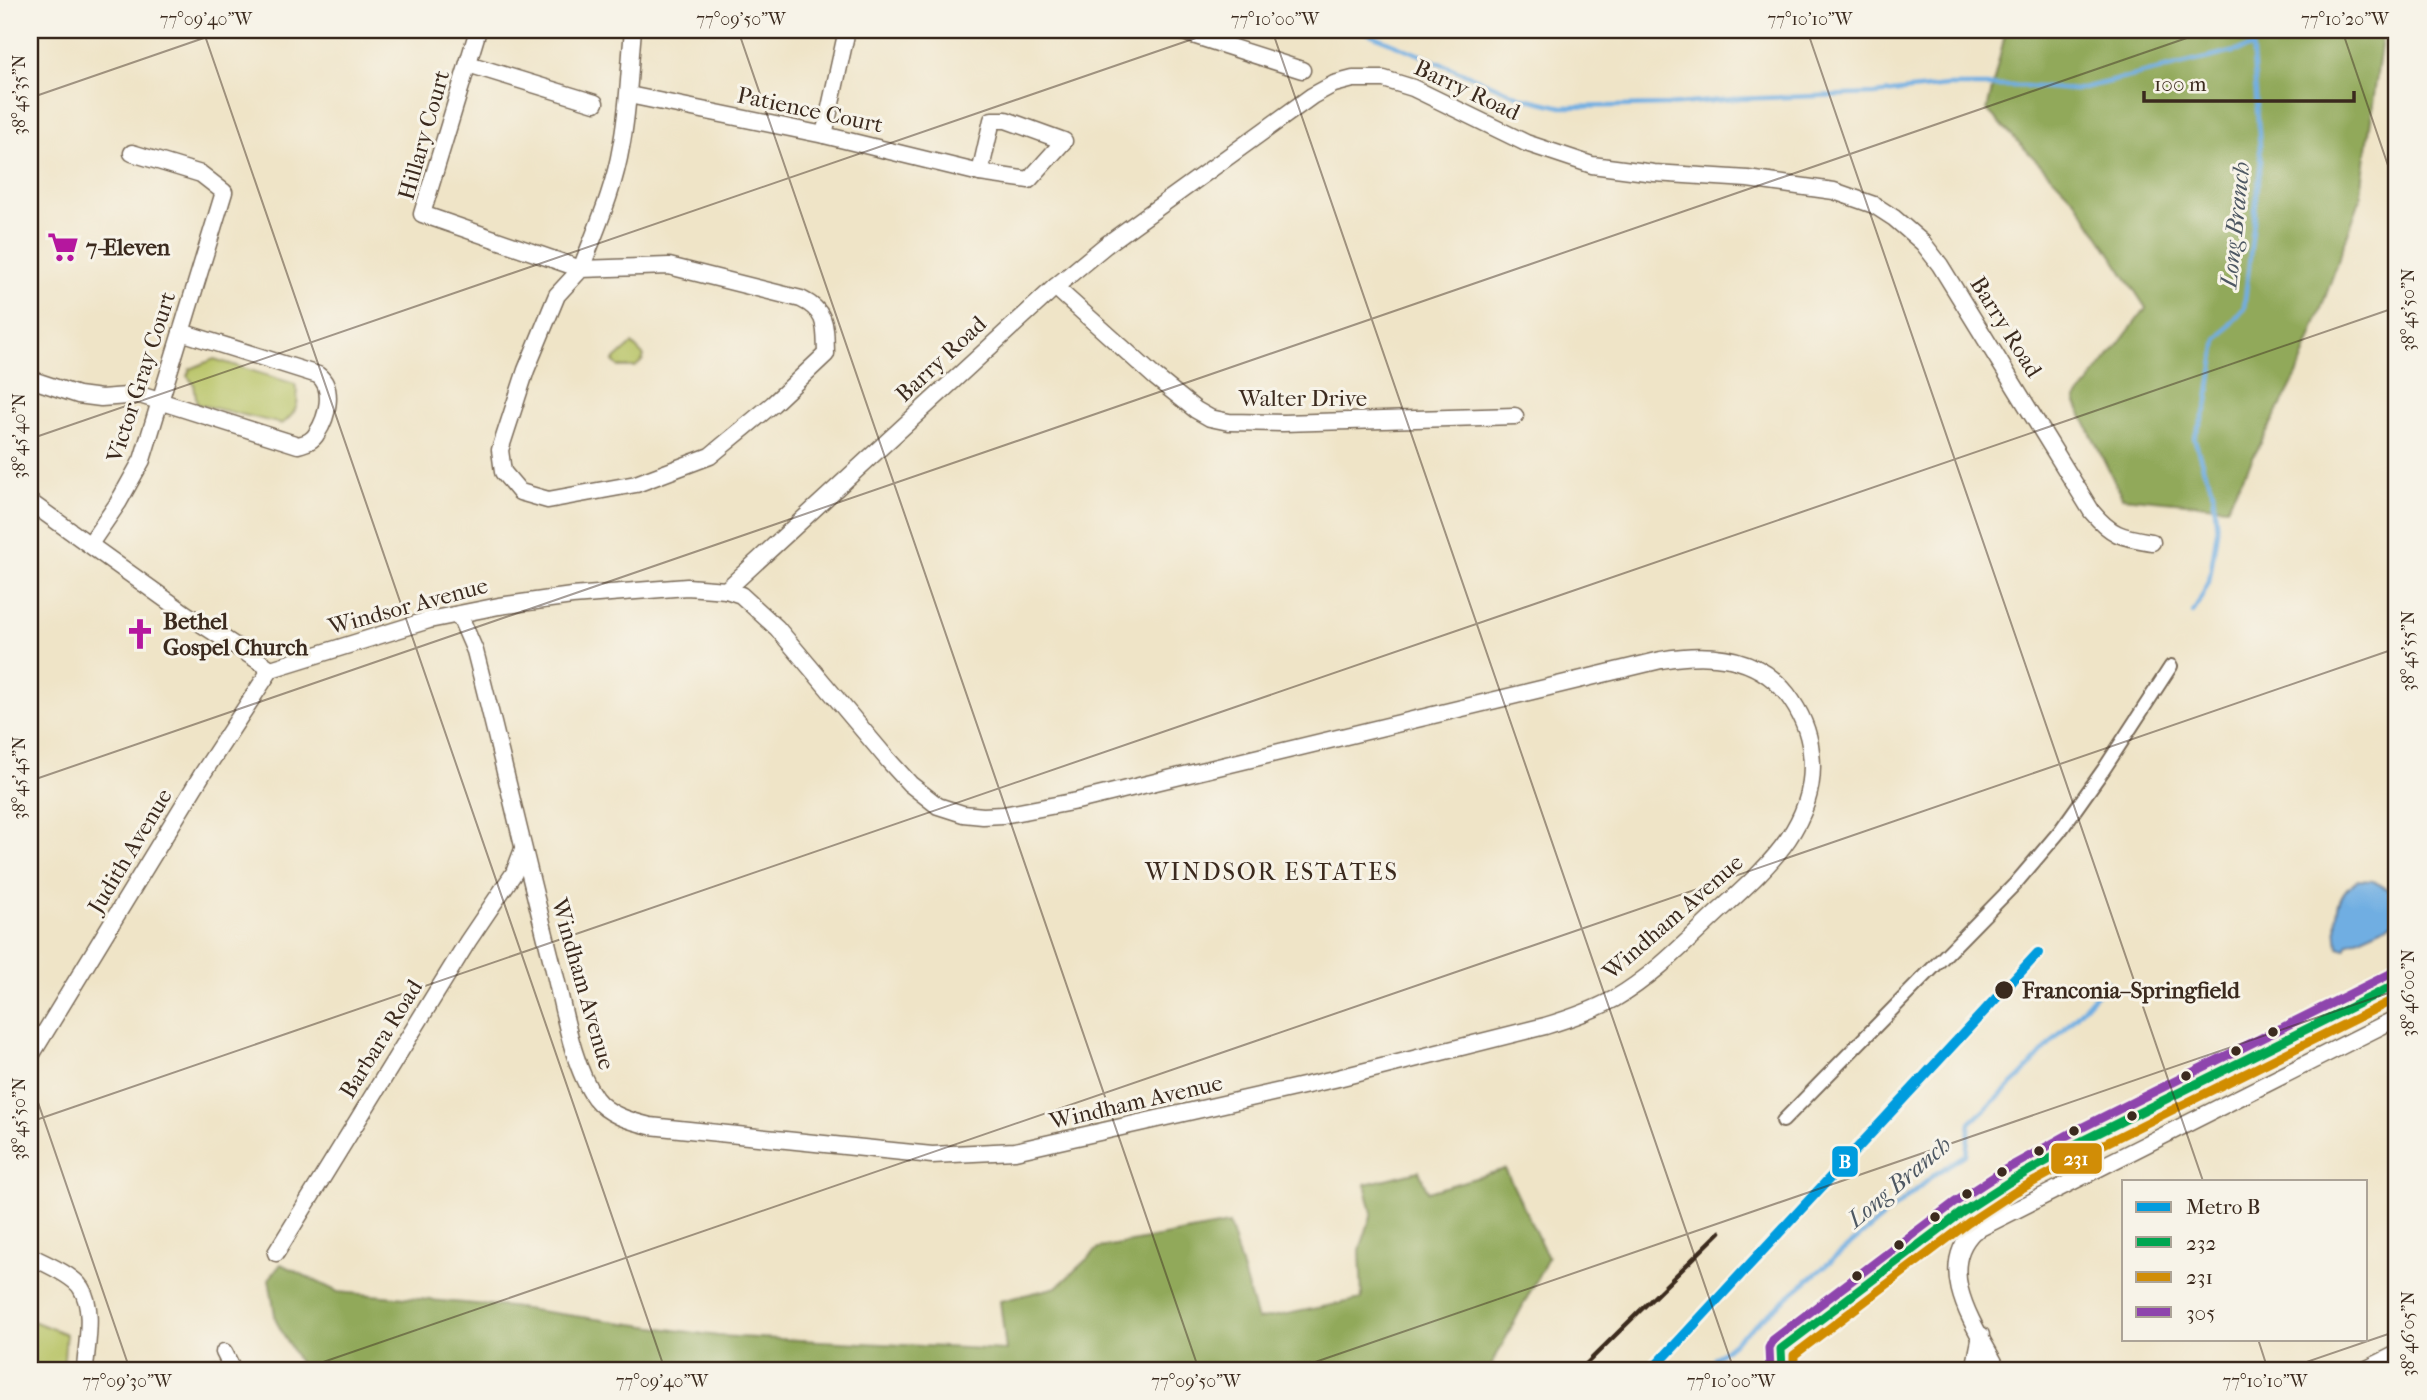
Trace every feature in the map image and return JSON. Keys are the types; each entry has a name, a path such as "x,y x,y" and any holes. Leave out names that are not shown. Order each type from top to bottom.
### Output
{"street":[{"name":"Hillary Court","path":"478,30 422,214 581,270"},
{"path":"581,270 668,266 801,299 813,305 824,318 826,354 773,404 710,456 636,484 548,500 520,492 503,472 500,450 526,370 557,295 581,270 612,187 629,95 633,30"},
{"path":"824,135 847,30"},
{"path":"1177,30 1302,70"},
{"path":"468,64 595,103"},
{"name":"Barry Road","path":"726,590 1055,287 1106,245 1312,96 1334,84 1353,79 1384,79 1413,88 1526,143 1592,165 1811,187 1855,197 1884,211 1911,231 1940,265 2105,528 2126,538 2152,542"},
{"name":"Patience Court","path":"629,95 824,135 980,173 1029,180 1064,141 1006,120 992,120 980,173"},
{"name":"Victor Gray Court","path":"90,544 118,503 142,460 224,192 201,174 132,153"},
{"name":"Walter Drive","path":"1055,287 1155,377 1210,418 1229,422 1283,423 1515,416"},
{"path":"30,379 78,395 101,398 140,395 298,445 309,442 317,434 329,393 323,379 318,375 181,332"},
{"path":"30,502 186,614 271,669"},
{"name":"Windsor Avenue","path":"271,669 429,620 499,606 572,596 687,587 726,590"},
{"name":"Windham Avenue","path":"459,614 475,651 577,1058 588,1086 608,1111 629,1121 650,1126 932,1155 986,1154 1043,1146 1342,1077 1545,1026 1599,1006 1652,971 1768,864 1797,828 1811,788 1812,758 1808,734 1794,703 1785,691 1767,675 1747,664 1722,657 1697,655 1661,660 1077,801 1003,815 963,814 938,806 910,784 777,628 741,595 726,590"},
{"path":"1783,1121 2015,884 2060,831 2171,666"},
{"name":"Judith Avenue","path":"30,1057 203,773 271,669"},
{"name":"Barbara Road","path":"276,1253 468,941 510,881 523,849"},
{"path":"1998,1370 1961,1294 1957,1280 1960,1252 1974,1231 2397,1018"},
{"path":"30,1256 60,1272 82,1290 88,1312 85,1370"},
{"path":"1974,1370 1981,1335"},
{"path":"224,1352 233,1370"},
{"path":"2365,1370 2397,1354"}],"green space":[{"path":"2006,30 2383,30 2360,200 2298,373 2227,507 2122,497 2075,401 2146,308 2076,201 1987,110"},
{"path":"632,344 644,356 642,361 635,367 619,367 613,361"},
{"path":"214,359 295,384 298,396 291,416 282,424 197,404 194,384 187,376 190,369"},
{"path":"1505,1169 1548,1258 1489,1370 303,1370 276,1321 269,1279 281,1264 338,1292 510,1307 718,1336 1006,1350 1000,1301 1057,1287 1099,1248 1229,1224 1257,1320 1362,1299 1360,1250 1372,1213 1365,1184 1419,1171 1428,1192"},
{"path":"30,1320 66,1334 63,1370 30,1370"},
{"path":"217,1355 224,1370 203,1370 205,1357"}],"water":[{"path":"2358,880 2373,881 2397,894 2397,921 2348,943 2345,949 2338,947 2337,909 2344,893"}],"waterway":[{"name":"Long Branch","path":"2193,613 2209,582 2217,531 2213,489 2194,437 2207,408 2217,340 2244,308 2261,160 2251,30"},
{"path":"1367,33 1524,98 1562,107 1668,105 1734,99 1874,94 1947,86 2024,86 2075,90 2253,47"},
{"name":"Long Branch","path":"1715,1358 1935,1174 1966,1154 1970,1123 2021,1076 2107,982"}],"railway":[{"path":"1580,1370 1720,1232"}],"metro line":[{"name":"B","path":"1652,1370 2038,953"}],"transit line":[{"name":"305","path":"1770,1370 1769,1348 1773,1340 1954,1203 2003,1171 2075,1131 2392,973"},
{"name":"232","path":"1782,1370 1781,1349 1961,1213 2009,1182 2080,1142 2397,984"},
{"name":"231","path":"1794,1369 1794,1355 1968,1223 2015,1192 2086,1153 2397,998"}],"place":[{"name":"7-Eleven","path":"63,247"},
{"name":"Bethel Gospel Church","path":"140,634"},
{"name":"Franconia–Springfield","path":"2004,990"}],"district":[{"name":"WINDSOR ESTATES","path":"1272,872"}]}
